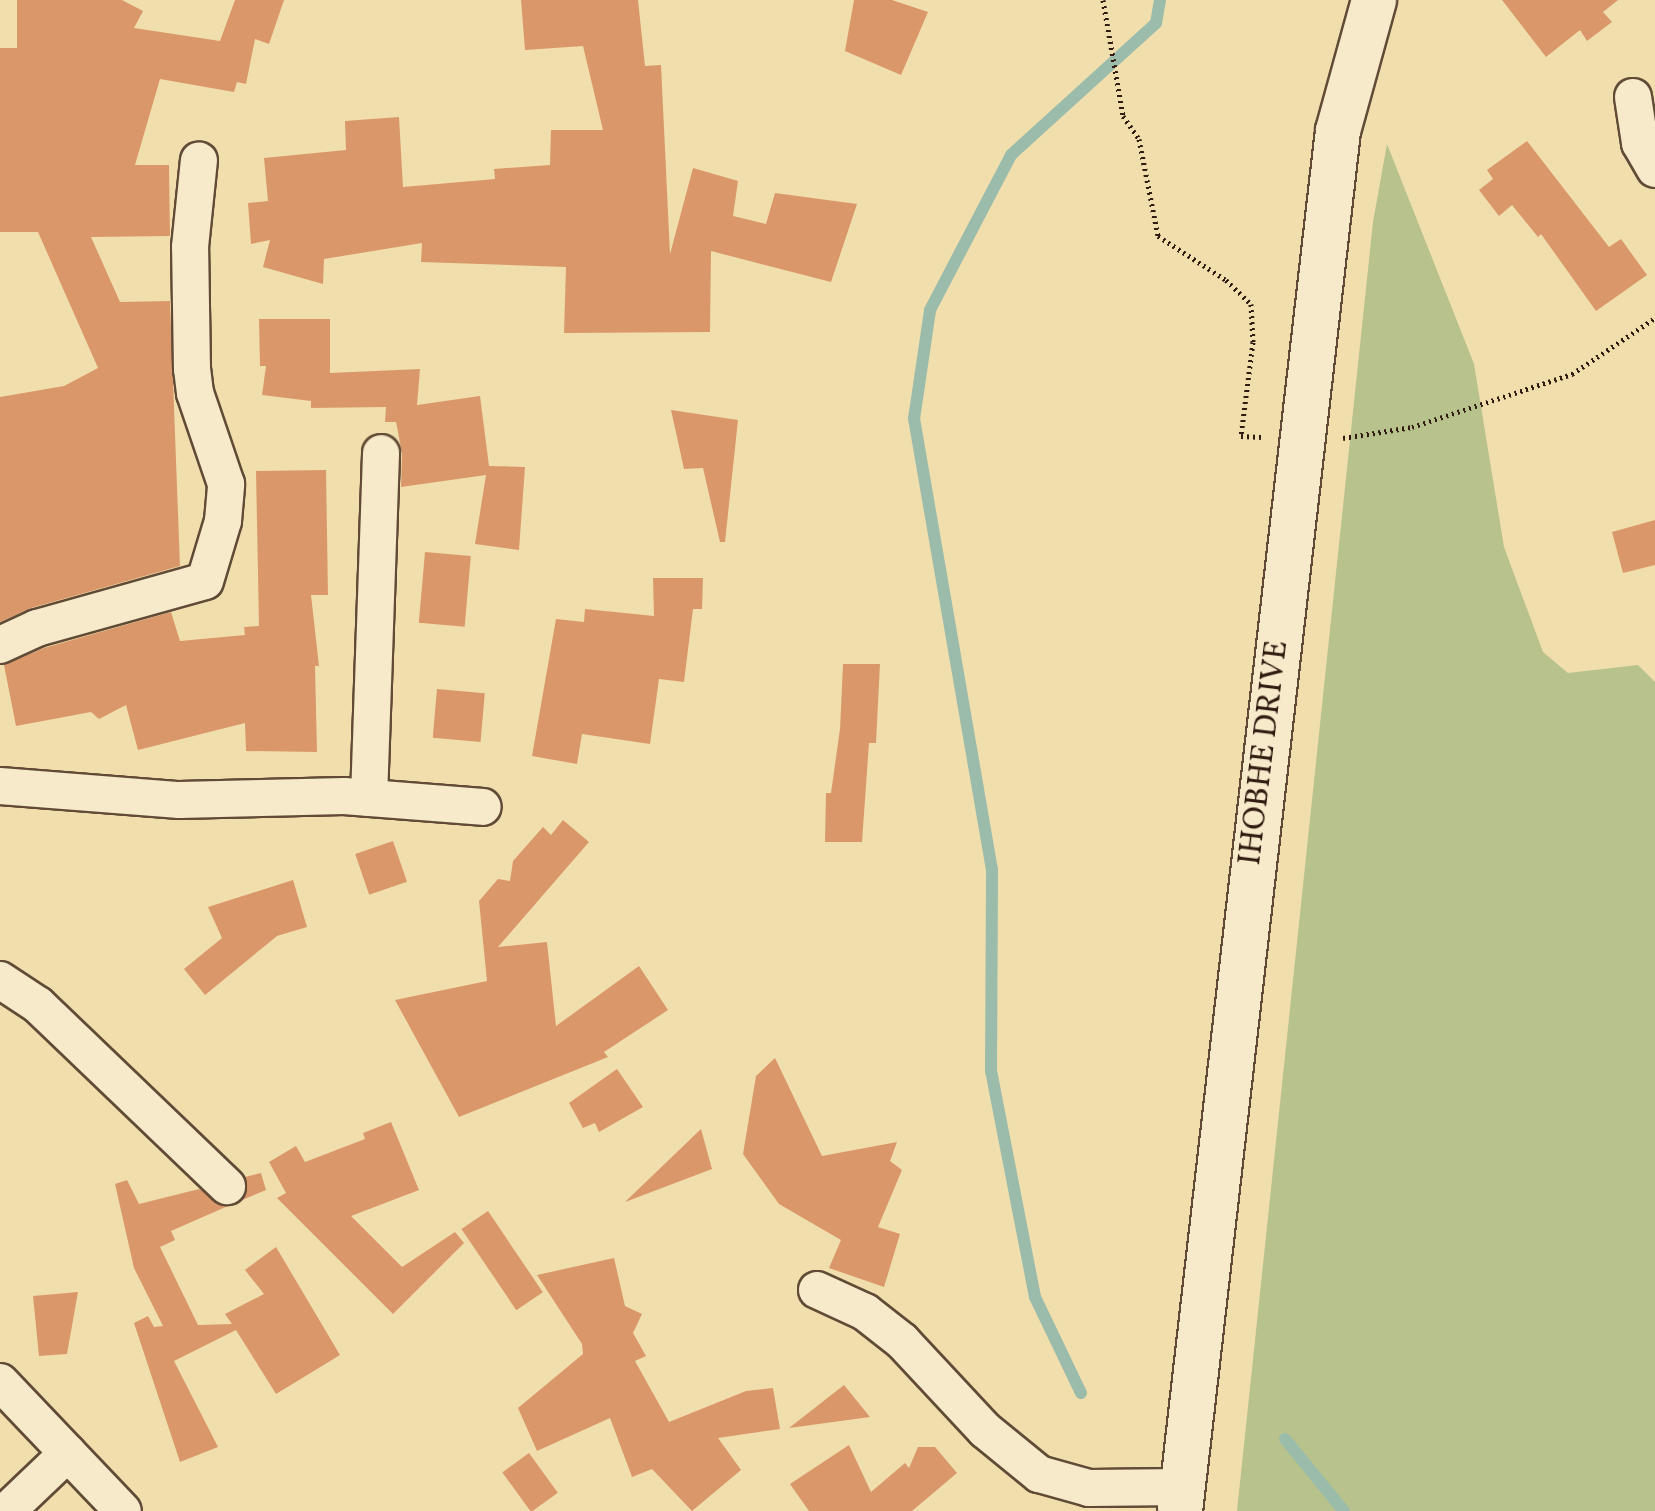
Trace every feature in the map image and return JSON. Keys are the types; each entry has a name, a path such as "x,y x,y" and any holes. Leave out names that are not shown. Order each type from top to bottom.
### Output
{"street":[{"name":"IHOBHE DRIVE","path":"1182,1499 1338,131 1374,0"},
{"path":"1633,97 1640,143 1655,169"},
{"path":"0,645 50,624 205,581 223,521 226,484 195,393 192,369 190,247 199,160"},
{"path":"369,798 381,453"},
{"path":"0,786 179,800 369,798 483,807"},
{"path":"0,980 38,1005 227,1186"},
{"path":"817,1290 865,1312 902,1341 985,1430 1039,1474 1089,1488 1182,1499"},
{"path":"0,1382 123,1511"},
{"path":"7,1511 68,1453"}],"path":[{"path":"1103,0 1123,116 1139,139 1158,236 1226,280 1251,304 1253,342 1241,436 1302,440"},
{"path":"1358,436 1412,427 1572,374 1655,318"}],"green space":[{"path":"1387,144 1474,364 1504,547 1543,652 1568,673 1638,665 1655,682 1655,1511 1237,1511 1373,222"}],"building":[{"path":"17,0 122,0 143,11 134,28 220,41 235,0 284,0 269,44 255,39 246,84 237,82 234,92 160,79 135,165 169,165 170,236 91,237 120,302 170,301 180,566 31,608 0,622 0,397 64,386 98,368 38,232 0,232 0,48 17,48"},
{"path":"521,0 638,0 645,66 661,65 670,254 693,168 738,181 733,216 766,224 775,193 857,204 831,282 711,251 710,332 564,333 566,267 421,262 422,243 324,259 323,284 263,267 270,240 251,244 248,203 268,201 264,158 346,150 345,121 399,117 403,187 495,179 494,169 550,165 551,130 603,130 583,46 525,50"},
{"path":"854,0 892,0 928,12 901,75 845,51"},
{"path":"1502,0 1618,0 1603,12 1612,22 1587,41 1580,30 1546,57"},
{"path":"1527,141 1609,247 1621,239 1647,275 1596,311 1541,234 1538,237 1512,205 1499,216 1479,190 1493,179 1487,170"},
{"path":"259,319 330,319 330,373 420,369 417,405 480,396 489,466 525,467 519,550 475,544 486,475 401,487 402,453 396,422 385,422 386,407 311,408 311,401 262,395 266,366 260,366"},
{"path":"671,410 738,420 725,542 720,542 703,468 684,469"},
{"path":"326,470 328,595 311,595 319,666 315,666 317,752 246,751 245,723 138,750 126,705 99,719 91,712 16,726 4,665 44,648 171,612 180,641 245,635 244,627 259,626 256,471"},
{"path":"1655,520 1655,565 1623,573 1612,532"},
{"path":"425,552 471,556 465,627 419,623"},
{"path":"653,578 703,578 702,609 693,609 684,682 659,679 650,744 582,734 577,764 532,756 556,619 584,622 585,609 654,616"},
{"path":"843,664 880,664 876,743 869,743 862,842 825,842 826,793 831,793 840,729"},
{"path":"437,689 485,693 481,742 433,738"},
{"path":"563,820 589,842 498,947 547,942 556,1026 639,966 668,1010 604,1052 608,1057 459,1117 395,1000 487,981 479,901 498,879 510,881 513,861 543,827 551,835"},
{"path":"393,841 407,882 369,895 355,854"},
{"path":"293,880 307,927 277,936 205,995 184,969 222,938 208,907"},
{"path":"775,1058 822,1156 897,1142 890,1161 902,1170 878,1227 900,1234 884,1287 829,1268 841,1240 779,1204 743,1154 756,1076"},
{"path":"617,1069 643,1107 599,1132 595,1123 583,1128 569,1103"},
{"path":"391,1122 419,1190 351,1216 402,1267 455,1232 464,1243 393,1314 277,1198 286,1193 269,1162 296,1146 305,1162 365,1139 363,1133"},
{"path":"701,1129 712,1169 625,1202"},
{"path":"261,1173 266,1190 242,1200 245,1177"},
{"path":"127,1180 139,1204 199,1189 228,1206 171,1231 175,1240 160,1247 198,1325 232,1324 225,1314 264,1294 245,1270 276,1247 340,1355 276,1394 236,1330 174,1361 218,1447 180,1462 134,1323 148,1316 154,1327 163,1326 134,1268 115,1184"},
{"path":"488,1211 543,1292 516,1310 461,1229"},
{"path":"614,1258 625,1306 642,1314 633,1333 646,1356 635,1361 669,1422 746,1391 773,1388 780,1429 718,1438 741,1470 692,1511 652,1469 632,1477 610,1418 537,1451 518,1408 583,1354 582,1344 537,1275"},
{"path":"78,1292 67,1354 39,1356 33,1296"},
{"path":"844,1385 870,1417 789,1428"},
{"path":"849,1445 871,1492 905,1463 909,1468 918,1447 935,1447 957,1473 912,1511 809,1511 790,1484"},
{"path":"529,1453 558,1493 530,1511 502,1472"}],"waterway":[{"path":"1081,1393 1035,1297 991,1071 992,870 914,419 930,310 1011,155 1156,23 1160,0"},
{"path":"1285,1439 1344,1511"}]}
